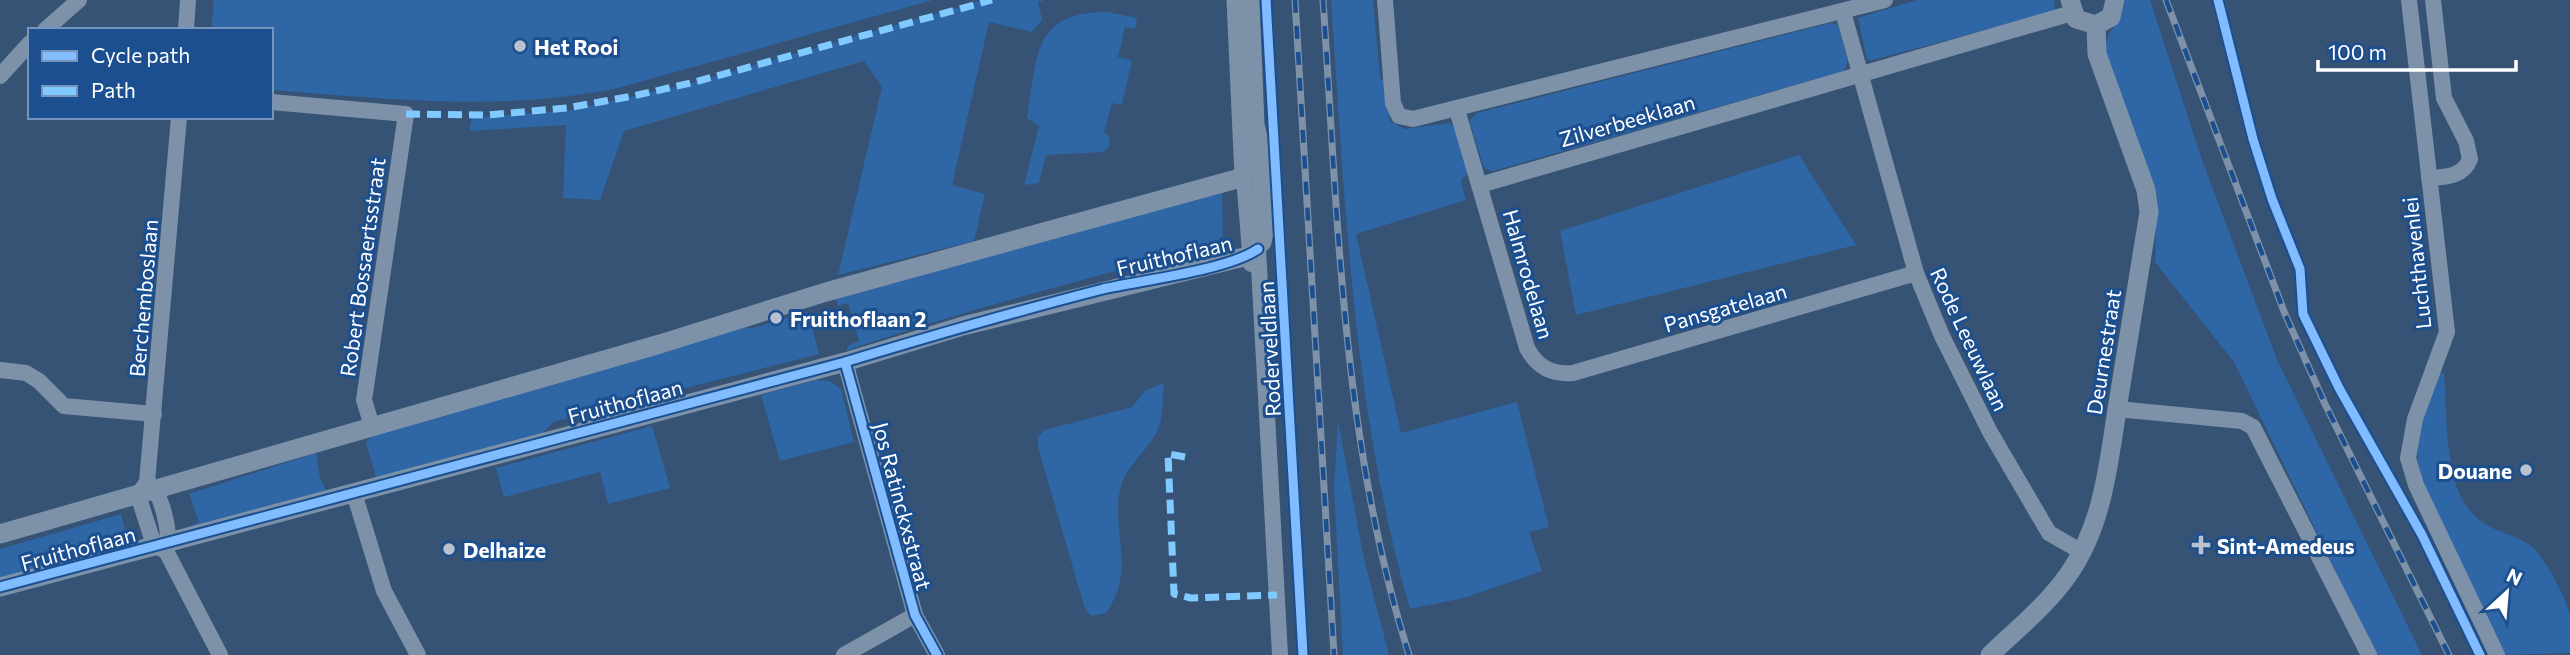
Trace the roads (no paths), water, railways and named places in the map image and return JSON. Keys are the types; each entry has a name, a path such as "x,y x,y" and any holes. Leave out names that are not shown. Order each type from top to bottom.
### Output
{"street":[{"path":"47,28 79,0"},
{"path":"186,28 188,0"},
{"name":"Roderveldlaan","path":"1236,0 1244,177 1261,293 1280,655"},
{"name":"Roderveldlaan","path":"1250,0 1255,125 1265,228 1253,252"},
{"path":"1385,0 1394,110 1406,119 1457,110 1885,0"},
{"path":"2071,6 2082,23 2096,25 2110,17 2115,0"},
{"name":"Luchthavenlei","path":"2409,0 2446,332 2415,419 2408,458 2416,485 2497,655"},
{"name":"Luchthavenlei","path":"2429,178 2454,175 2465,168 2470,159 2466,141 2444,98 2433,0"},
{"name":"Zilverbeeklaan","path":"1480,185 1861,74 2071,6"},
{"path":"1843,12 1861,74"},
{"name":"Deurnestraat","path":"1990,655 2045,603 2068,576 2082,552 2099,510 2117,408 2149,212 2146,190 2097,54 2096,25"},
{"path":"0,76 28,45"},
{"name":"Rode Leeuwlaan","path":"1861,74 1916,273 1942,335 1990,432 2044,524 2058,539 2082,552"},
{"name":"Robert Bossaertsstraat","path":"273,102 405,114 364,400 372,426"},
{"path":"1457,110 1480,185"},
{"name":"Berchemboslaan","path":"147,489 179,119"},
{"path":"1244,177 1262,192"},
{"name":"Fruithoflaan","path":"0,534 147,489 660,344 826,292 1244,177"},
{"name":"Halmrodelaan","path":"1480,185 1527,348 1546,369"},
{"name":"Fruithoflaan","path":"0,587 163,546 844,355 1253,252"},
{"name":"Pansgatelaan","path":"1546,369 1573,373 1916,273"},
{"name":"Jos Ratinckxstraat","path":"844,355 915,615 937,655"},
{"path":"0,370 26,373 39,381 64,406 154,414"},
{"path":"2117,408 2242,421 2253,427 2369,655"},
{"path":"147,489 163,546 220,655"},
{"path":"354,493 384,591 418,655"},
{"path":"844,655 915,615"}],"railway":[{"path":"1295,0 1334,655"},
{"path":"1323,0 1339,248 1356,413 1369,494 1409,655"},
{"path":"2166,0 2285,314 2325,404 2449,655"}],"place":[{"name":"Het Rooi","path":"520,46"},
{"name":"Fruithoflaan 2","path":"776,318"},
{"name":"Douane","path":"2526,470"},
{"name":"Sint-Amedeus","path":"2201,545"},
{"name":"Delhaize","path":"449,549"}]}
